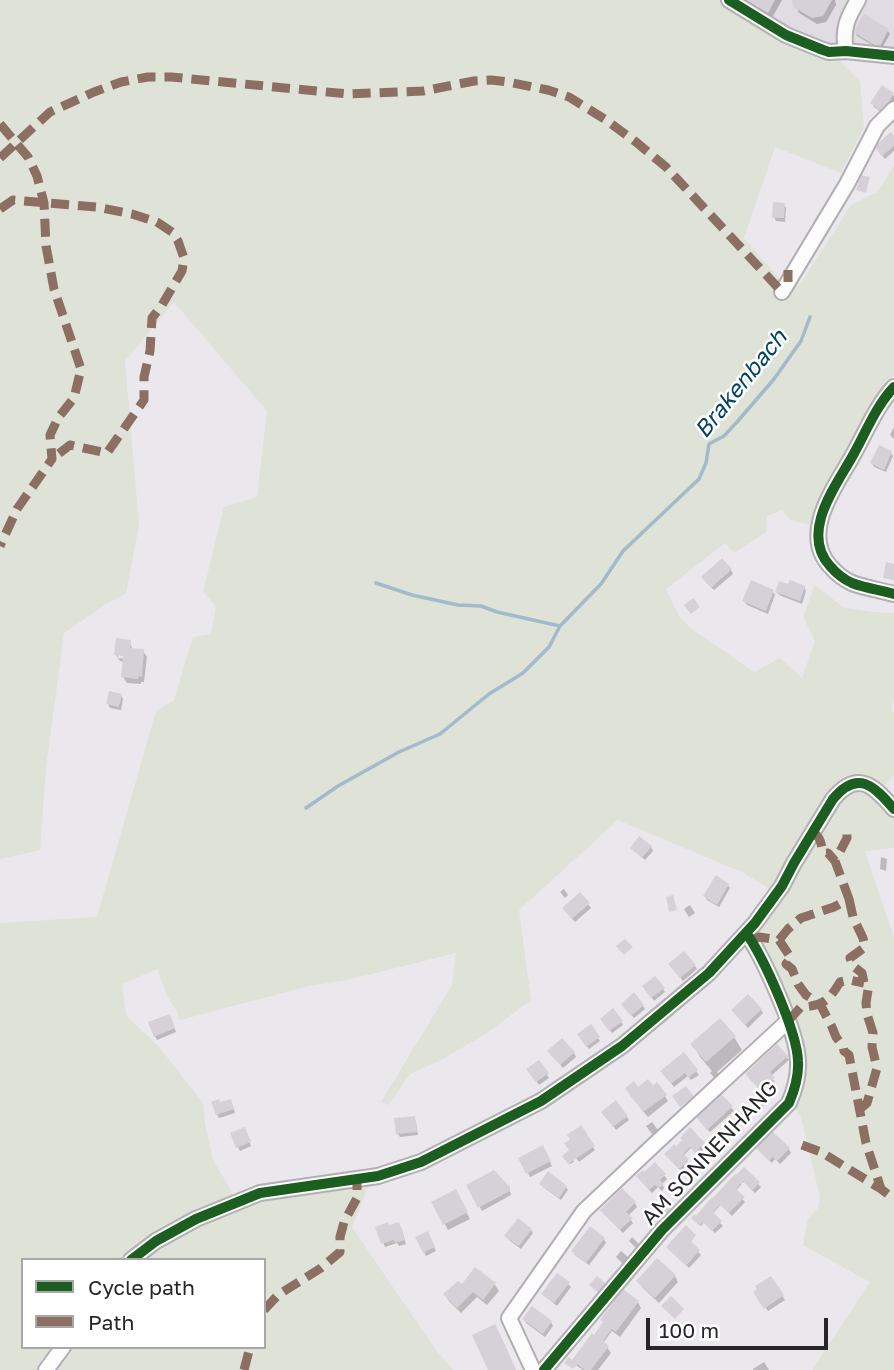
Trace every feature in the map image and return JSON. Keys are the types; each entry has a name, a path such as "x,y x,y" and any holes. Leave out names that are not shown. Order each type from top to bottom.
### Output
{"street":[{"path":"729,0 786,35 829,52 894,56"},
{"path":"846,51 844,30 858,0"},
{"path":"782,292 877,126 894,109"},
{"path":"894,387 874,416 822,512 819,532 822,552 835,572 852,583 894,594"},
{"path":"133,1258 166,1235 236,1202 260,1194 378,1176 400,1169 541,1101 594,1067 642,1030 709,973 747,934 782,886 840,791 858,782 868,784 894,809"},
{"name":"AM SONNENHANG","path":"544,1370 662,1230 789,1103 796,1089 798,1060 795,1040 769,975 747,934"},
{"name":"AM SONNENHANG","path":"533,1370 509,1318 584,1211 788,1021"},
{"path":"46,1370 62,1349"}],"shaded area":[{"path":"0,0 722,0 808,48 840,61 860,81 864,127 841,173 775,147 744,238 785,285 799,286 851,205 877,192 894,166 894,375 867,411 810,525 791,520 782,510 767,516 766,532 734,553 725,543 666,589 679,616 693,630 754,672 780,658 802,678 815,641 803,617 815,585 843,607 894,613 894,698 891,711 894,712 894,775 874,799 894,819 894,848 865,851 894,937 894,1370 813,1370 870,1282 803,1245 808,1219 818,1208 820,1197 801,1117 791,1103 801,1059 750,936 780,896 744,873 618,820 519,910 531,1000 487,1033 443,1059 410,1074 389,1105 381,1102 452,985 456,953 347,980 309,986 180,1020 157,969 122,984 126,1015 160,1048 203,1103 213,1160 231,1190 237,1211 287,1193 370,1182 352,1227 435,1349 453,1370 0,1370 0,923 97,917 156,711 174,700 193,637 211,634 216,606 203,592 224,507 257,497 267,411 174,302 125,361 139,525 126,593 64,633 46,768 40,850 0,859"},
{"path":"735,0 894,0 894,54 823,49"}],"building":[{"path":"746,0 775,0 768,13"},
{"path":"792,0 832,0 823,16 812,18 793,7"},
{"path":"864,14 889,29 879,48 853,32"},
{"path":"882,85 894,93 882,112 870,103"},
{"path":"891,132 894,146 882,156 874,147"},
{"path":"861,175 870,177 866,193 856,190"},
{"path":"773,202 785,203 784,218 772,218"},
{"path":"879,445 892,451 884,470 870,463"},
{"path":"722,558 732,569 711,588 701,577"},
{"path":"886,562 894,564 894,580 883,578"},
{"path":"751,580 774,590 766,611 742,601"},
{"path":"790,580 805,586 800,601 775,592 779,581 788,584"},
{"path":"693,598 700,607 691,614 684,605"},
{"path":"116,638 131,640 130,648 144,649 142,677 121,677 123,656 114,655"},
{"path":"109,691 122,694 119,707 106,704"},
{"path":"639,836 652,846 642,858 630,848"},
{"path":"716,875 729,884 717,905 703,896"},
{"path":"580,892 590,903 572,919 562,908"},
{"path":"673,895 677,910 669,912 666,897"},
{"path":"625,939 633,947 624,955 616,946"},
{"path":"684,951 696,965 680,978 668,964"},
{"path":"655,976 665,988 651,998 642,986"},
{"path":"634,992 644,1005 631,1016 621,1004"},
{"path":"748,994 762,1009 745,1025 731,1010"},
{"path":"613,1008 623,1021 609,1031 600,1019"},
{"path":"170,1014 175,1028 154,1037 148,1022"},
{"path":"720,1018 736,1036 706,1062 690,1044"},
{"path":"591,1024 600,1037 586,1047 577,1034"},
{"path":"562,1038 575,1052 560,1065 547,1051"},
{"path":"777,1044 788,1056 770,1072 775,1078 761,1091 745,1074"},
{"path":"684,1052 698,1070 688,1078 685,1073 671,1084 660,1071"},
{"path":"539,1060 549,1073 536,1082 526,1069"},
{"path":"648,1079 653,1085 657,1082 667,1095 643,1112 625,1088 634,1081 638,1087"},
{"path":"686,1086 694,1097 680,1107 672,1096"},
{"path":"721,1094 733,1106 707,1130 696,1117"},
{"path":"756,1096 765,1105 758,1112 749,1103"},
{"path":"219,1099 220,1102 231,1099 234,1109 216,1115 211,1102"},
{"path":"616,1100 628,1116 613,1127 601,1112"},
{"path":"415,1116 417,1132 396,1134 394,1118"},
{"path":"581,1125 595,1146 568,1164 562,1156 569,1150 564,1143 570,1140 567,1135"},
{"path":"245,1127 251,1142 236,1148 230,1133"},
{"path":"690,1127 705,1143 695,1153 690,1147 683,1154 689,1159 679,1169 664,1154 682,1140 680,1138"},
{"path":"772,1131 790,1148 777,1161 772,1157 769,1161 756,1148"},
{"path":"543,1145 551,1161 526,1174 518,1158"},
{"path":"655,1162 666,1174 660,1180 664,1184 659,1188 655,1185 649,1190 636,1176"},
{"path":"744,1167 760,1182 753,1190 743,1181 736,1189 745,1197 729,1213 720,1205 713,1212 722,1221 712,1231 703,1222 699,1226 691,1218"},
{"path":"494,1170 510,1187 510,1191 478,1208 466,1185"},
{"path":"548,1171 567,1186 559,1198 539,1184"},
{"path":"622,1188 636,1202 626,1212 633,1218 620,1230 600,1210"},
{"path":"456,1189 468,1212 443,1225 431,1202"},
{"path":"667,1199 674,1206 663,1218 655,1211"},
{"path":"518,1218 532,1229 519,1246 504,1236"},
{"path":"388,1222 389,1225 399,1222 405,1240 381,1244 375,1227"},
{"path":"686,1225 696,1235 691,1241 700,1250 686,1266 666,1247"},
{"path":"590,1226 605,1238 586,1263 571,1251"},
{"path":"428,1231 435,1247 423,1253 415,1237"},
{"path":"657,1258 676,1275 655,1298 636,1281"},
{"path":"475,1267 496,1283 483,1300 473,1292 457,1308 443,1294 458,1281 462,1284"},
{"path":"557,1273 570,1282 554,1303 541,1294"},
{"path":"597,1276 606,1284 599,1293 589,1285"},
{"path":"771,1276 784,1295 764,1309 753,1292 757,1289 755,1286"},
{"path":"623,1289 639,1301 616,1332 612,1329 603,1341 609,1346 591,1370 585,1370 577,1364 573,1369 564,1363 568,1357 572,1360 592,1333 594,1335 603,1322 600,1320"},
{"path":"671,1296 684,1309 675,1319 661,1306"},
{"path":"532,1306 552,1321 543,1334 522,1319"},
{"path":"495,1324 516,1370 488,1370 482,1357 472,1335"}],"waterway":[{"name":"Brakenbach","path":"306,808 338,786 399,752 440,734 489,694 523,673 549,647 560,626 601,584 623,551 699,479 706,463 709,444 724,436 774,379 801,341 810,317"},
{"name":"Brakenbach","path":"376,583 412,595 458,605 481,606 560,626"}],"marked path":[{"path":"0,158 50,112 121,82 148,77 348,94 423,91 474,81 508,82 569,97 636,142 666,167 782,292"},
{"path":"0,124 28,157 37,176 44,203 46,246 54,289 81,369 74,398 58,418 50,435 52,459 17,509 0,546"},
{"path":"0,209 13,200 96,207 132,214 157,222 172,232 184,258 182,271 152,318 150,351 144,377 144,400 107,453 70,445 52,459"},
{"path":"788,270 788,282"},
{"path":"813,832 819,838 823,853 828,853 835,861"},
{"path":"779,940 801,918 849,899 835,861 847,838 847,832"},
{"path":"849,899 865,947 850,958 853,966 862,973 868,990 867,1014 873,1033 872,1047 877,1068 867,1103 860,1109"},
{"path":"752,940 759,937 779,940 791,958 786,964 792,969 798,984 806,995 820,1004 836,1037 849,1055 866,1143 881,1189"},
{"path":"788,1021 801,1007 825,1001 840,982 849,980 864,983"},
{"path":"802,1145 821,1152 894,1199"},
{"path":"266,1308 278,1295 321,1268 340,1252 344,1222 357,1198 357,1179"},
{"path":"244,1370 249,1349"}],"cycle path":[{"path":"729,0 786,35 823,50 894,56"},
{"path":"894,387 876,411 830,496 823,510 818,539 830,566 843,578 857,585 894,594"},
{"path":"134,1258 156,1241 196,1219 260,1193 378,1176 421,1162 541,1101 622,1046 709,973 755,923 782,886 833,799 842,790 850,785 865,784 880,794 894,809"},
{"path":"544,1370 662,1230 789,1103 797,1077 796,1048 778,996 747,934"}]}
